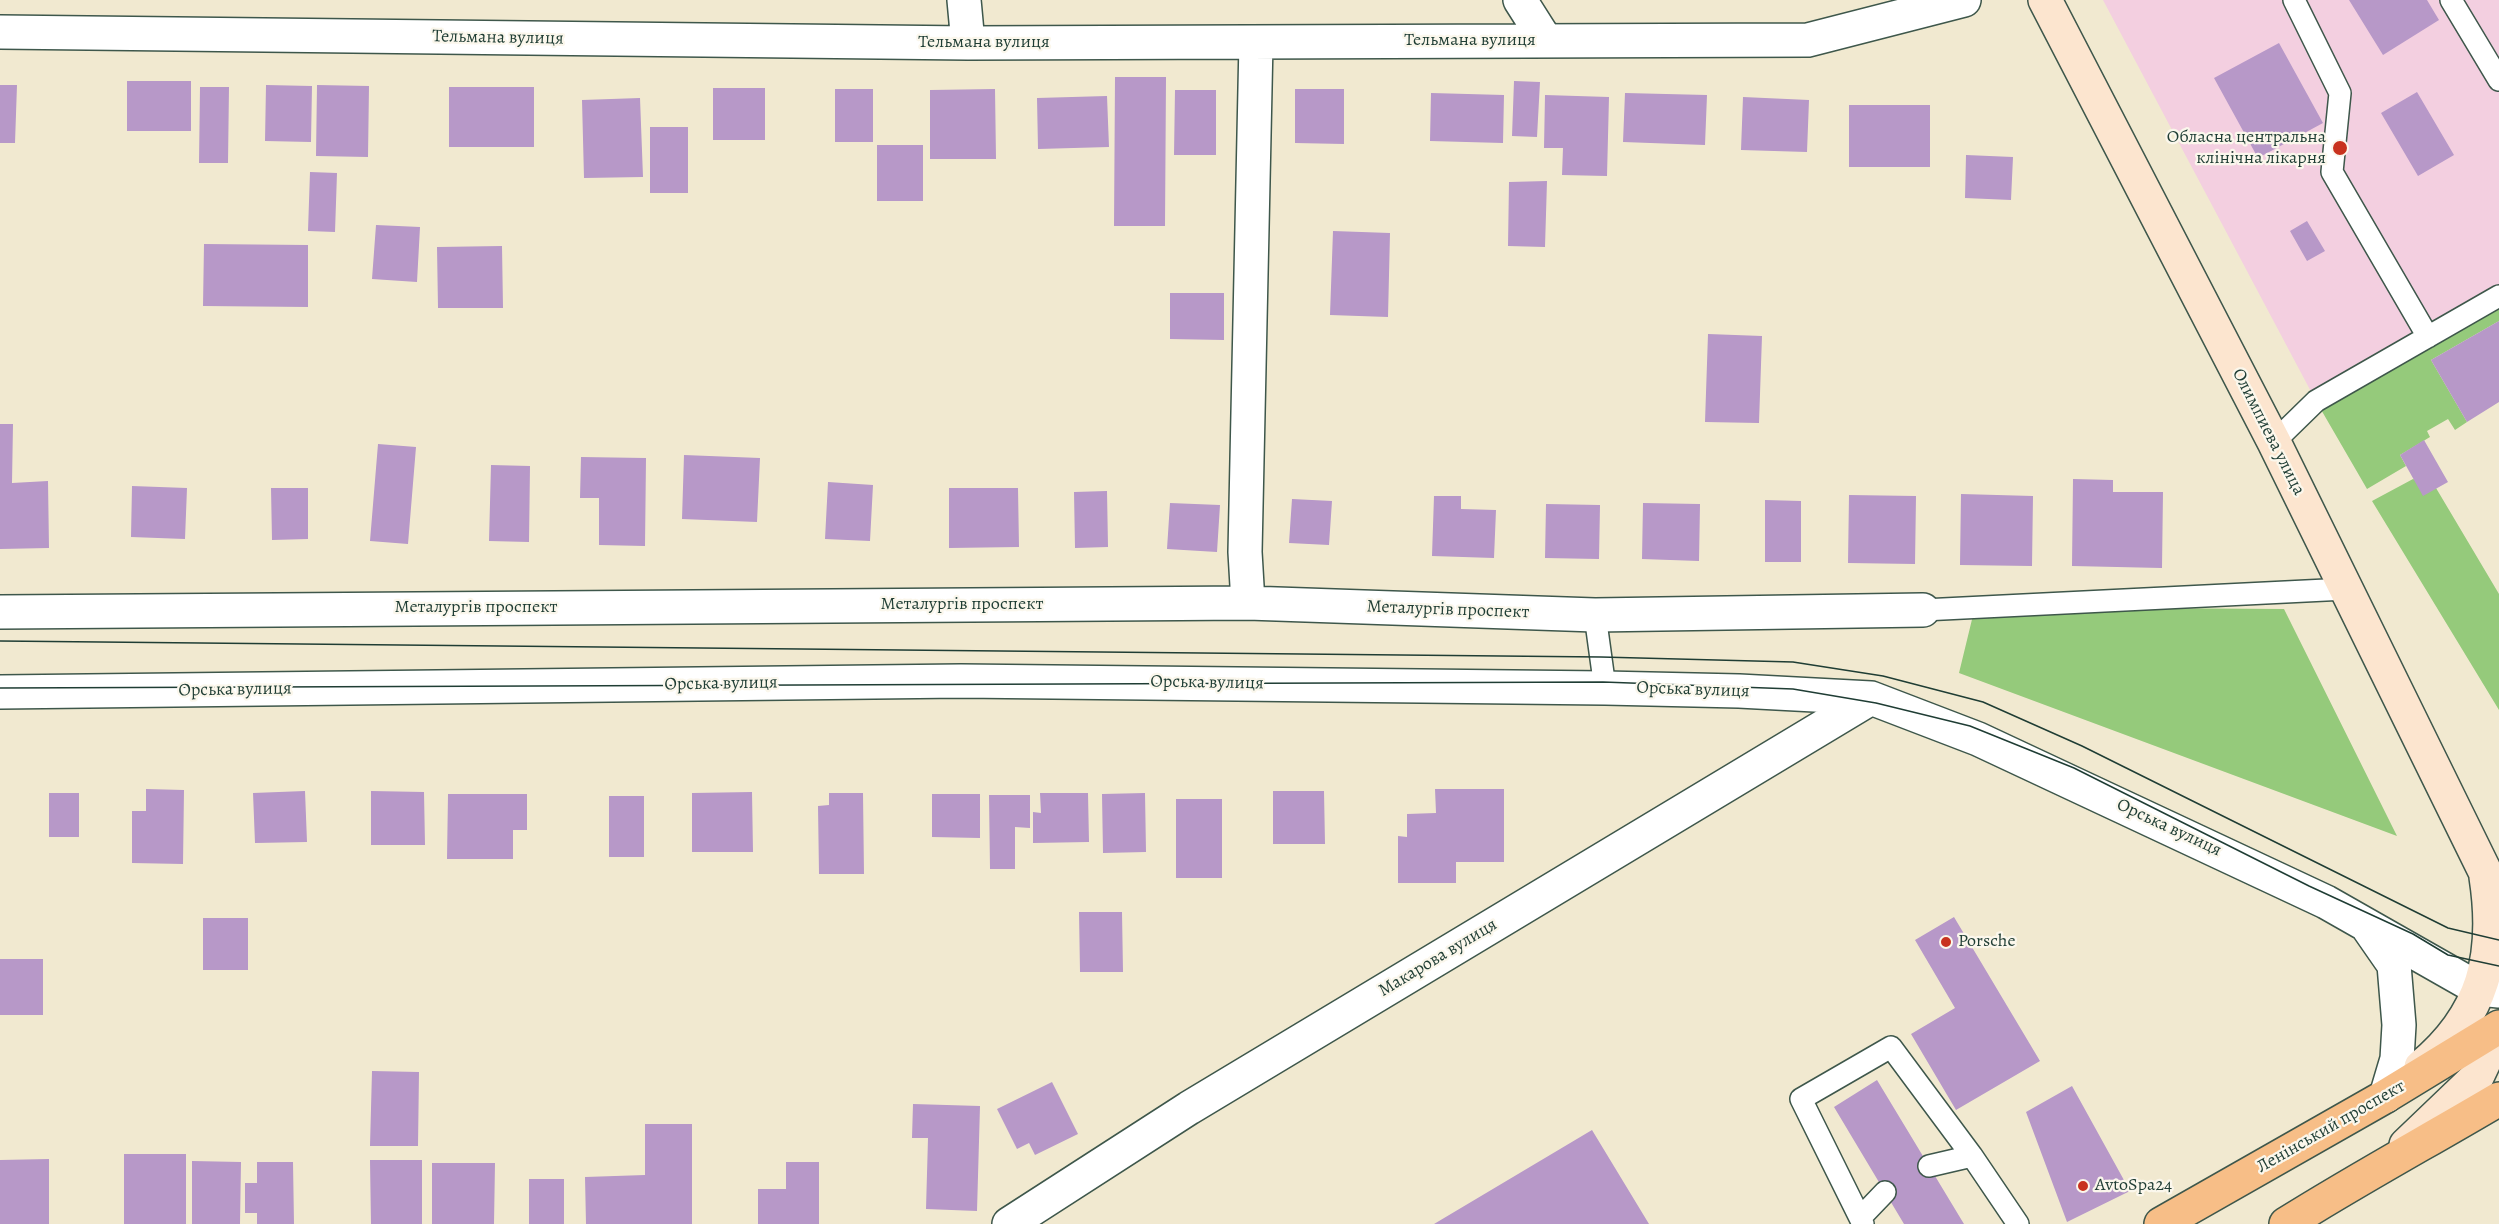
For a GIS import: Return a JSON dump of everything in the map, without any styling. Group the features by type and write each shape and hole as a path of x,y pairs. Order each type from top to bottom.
{"main road":[{"name":"Олимпиева улица","path":"2045,0 2274,442 2346,589 2492,873"},
{"path":"2492,873 2499,900"},
{"path":"2386,1096 2429,1061 2458,1031 2489,990 2492,873"},
{"path":"2286,1224 2384,1163 2411,1142 2478,1077 2499,1029"},
{"name":"Ленінський проспект","path":"2161,1224 2499,1029"},
{"path":"2384,1163 2415,1149 2499,1099"}],"street":[{"path":"964,0 968,44"},
{"path":"1520,0 1545,40"},
{"name":"Тельмана вулиця","path":"0,32 968,44 1808,40 1964,0"},
{"path":"1248,603 1245,540 1256,42"},
{"name":"Металургів проспект","path":"0,612 1248,603 1595,615 1923,610"},
{"name":"Орська вулиця","path":"0,692 961,681 1605,688 1739,691 1871,698 1978,739 2365,922 2489,990"},
{"name":"Макарова вулиця","path":"1009,1224 1189,1108 1871,698"},
{"path":"2365,922 2394,965 2399,1025 2397,1059 2386,1096"}],"lane":[{"path":"2294,0 2340,93 2332,172 2428,337"},
{"path":"2451,0 2499,80"},
{"path":"2274,442 2316,401 2499,296"},
{"path":"1923,610 2346,589"},
{"path":"1595,615 1605,688"},
{"path":"1885,1192 1862,1221 1801,1099 1891,1047 1972,1156 2018,1224"},
{"path":"1929,1166 1972,1156"}],"shaded area":[{"name":"Обласна центральна клінічна лікарня","path":"2103,0 2499,0 2499,296 2316,401"}],"green space":[{"path":"2499,296 2499,321 2431,360 2467,422 2455,430 2448,419 2427,431 2430,437 2400,455 2406,466 2367,489 2316,401"},
{"path":"2413,479 2436,488 2499,594 2499,710 2372,501"},
{"path":"1975,607 2284,609 2397,836 1959,673"}],"building":[{"path":"2349,0 2427,0 2439,20 2383,55"},
{"path":"2279,43 2323,123 2258,158 2214,78"},
{"path":"1115,77 1166,77 1165,226 1114,226"},
{"path":"127,81 191,81 191,131 127,131"},
{"path":"1514,81 1540,82 1537,137 1512,136"},
{"path":"0,85 17,85 15,143 0,143"},
{"path":"266,85 312,86 311,142 265,141"},
{"path":"317,85 369,86 368,157 316,156"},
{"path":"200,87 229,87 228,163 199,163"},
{"path":"449,87 534,87 534,147 449,147"},
{"path":"713,88 765,88 765,140 713,140"},
{"path":"835,89 873,89 873,142 835,142"},
{"path":"995,89 996,159 930,159 930,90"},
{"path":"1295,89 1344,89 1344,144 1295,143"},
{"path":"1175,90 1216,90 1216,155 1174,155"},
{"path":"2417,92 2454,155 2418,176 2381,113"},
{"path":"1431,93 1504,95 1503,143 1430,141"},
{"path":"1625,93 1707,95 1705,145 1623,142"},
{"path":"1545,95 1609,97 1607,176 1562,175 1563,148 1544,148"},
{"path":"1107,96 1109,147 1038,149 1037,98"},
{"path":"1743,97 1809,100 1807,152 1741,150"},
{"path":"640,98 643,177 584,178 582,100"},
{"path":"1849,105 1930,105 1930,167 1849,167"},
{"path":"650,127 688,127 688,193 650,193"},
{"path":"877,145 923,145 923,201 877,201"},
{"path":"1966,155 2013,157 2011,200 1965,198"},
{"path":"310,172 337,173 335,232 308,231"},
{"path":"1547,181 1545,247 1508,246 1509,182"},
{"path":"2307,221 2325,251 2307,261 2290,231"},
{"path":"376,225 420,227 417,282 372,279"},
{"path":"1333,231 1390,233 1388,317 1330,315"},
{"path":"204,244 308,245 308,307 203,306"},
{"path":"502,246 503,308 438,308 437,247"},
{"path":"1170,293 1224,293 1224,340 1170,339"},
{"path":"2499,321 2499,402 2467,422 2431,360"},
{"path":"1708,334 1762,336 1759,423 1705,422"},
{"path":"0,424 13,424 12,483 48,481 49,548 0,549"},
{"path":"2424,440 2448,482 2423,496 2400,455"},
{"path":"378,444 416,447 408,544 370,541"},
{"path":"684,455 760,458 757,522 682,519"},
{"path":"581,457 646,458 645,546 599,545 599,498 580,498"},
{"path":"491,465 530,466 529,542 489,541"},
{"path":"2073,479 2113,480 2113,492 2163,492 2162,568 2072,566"},
{"path":"828,482 873,485 870,541 825,539"},
{"path":"132,486 187,488 185,539 131,537"},
{"path":"271,488 308,488 308,539 272,540"},
{"path":"949,488 1018,488 1019,547 949,548"},
{"path":"1107,491 1108,547 1075,548 1074,492"},
{"path":"1961,494 2033,496 2032,566 1960,565"},
{"path":"1849,495 1916,496 1915,564 1848,563"},
{"path":"1434,496 1461,496 1461,509 1496,510 1494,558 1432,556"},
{"path":"1292,499 1332,501 1329,545 1289,543"},
{"path":"1765,500 1801,501 1801,562 1765,562"},
{"path":"1170,503 1220,505 1217,552 1167,549"},
{"path":"1643,503 1700,504 1699,561 1642,559"},
{"path":"1546,504 1600,505 1599,559 1545,558"},
{"path":"146,789 184,790 183,864 132,863 132,811 146,811"},
{"path":"1435,789 1504,789 1504,862 1456,862 1456,883 1398,883 1398,836 1407,837 1407,814 1436,813"},
{"path":"305,791 307,842 255,843 253,793"},
{"path":"371,791 424,792 425,845 371,845"},
{"path":"1273,791 1324,791 1325,844 1273,844"},
{"path":"752,792 753,852 692,852 692,793"},
{"path":"49,793 79,793 79,837 49,837"},
{"path":"829,793 863,793 864,874 819,874 818,806 829,805"},
{"path":"1040,793 1088,793 1089,842 1033,843 1033,812 1041,813"},
{"path":"1145,793 1146,852 1103,853 1102,794"},
{"path":"448,794 527,794 527,830 513,830 513,859 447,859"},
{"path":"932,794 980,794 980,838 932,837"},
{"path":"989,795 1030,795 1030,828 1015,827 1015,869 990,869"},
{"path":"609,796 644,796 644,857 609,857"},
{"path":"1176,799 1222,799 1222,878 1176,878"},
{"path":"1079,912 1122,912 1123,972 1080,972"},
{"path":"1954,917 2040,1061 1956,1110 1911,1034 1955,1008 1915,940"},
{"path":"203,918 248,918 248,970 203,970"},
{"path":"0,959 43,959 43,1015 0,1015"},
{"path":"372,1071 419,1072 418,1146 370,1146"},
{"path":"1877,1080 1964,1224 1904,1224 1834,1107"},
{"path":"1052,1082 1078,1134 1035,1155 1029,1143 1017,1149 997,1109"},
{"path":"2072,1086 2130,1191 2067,1222 2026,1112"},
{"path":"913,1104 980,1106 977,1211 926,1209 928,1138 912,1138"},
{"path":"645,1124 692,1124 692,1224 586,1224 585,1177 645,1175"},
{"path":"1592,1130 1649,1224 1434,1224"},
{"path":"124,1154 186,1154 186,1224 124,1224"},
{"path":"49,1159 49,1224 0,1224 0,1160"},
{"path":"370,1160 422,1160 422,1224 371,1224"},
{"path":"192,1161 241,1162 240,1224 192,1224"},
{"path":"257,1162 293,1162 294,1224 257,1224 257,1213 245,1213 245,1183 257,1183"},
{"path":"786,1162 819,1162 819,1224 758,1224 758,1189 786,1189"},
{"path":"432,1163 495,1163 494,1224 432,1224"},
{"path":"529,1179 564,1179 564,1224 529,1224"}],"tram line":[{"path":"0,641 1601,657 1793,662 1883,676 1983,702 2082,746 2448,928 2499,940"},
{"path":"0,688 1603,682 1793,689 1876,703 1970,726 2074,768 2309,886 2413,934 2448,955 2499,966"}],"place":[{"name":"Обласна центральна клінічна лікарня","path":"2340,148"},
{"name":"Porsche","path":"1946,942"},
{"name":"AvtoSpa24","path":"2083,1186"}]}
